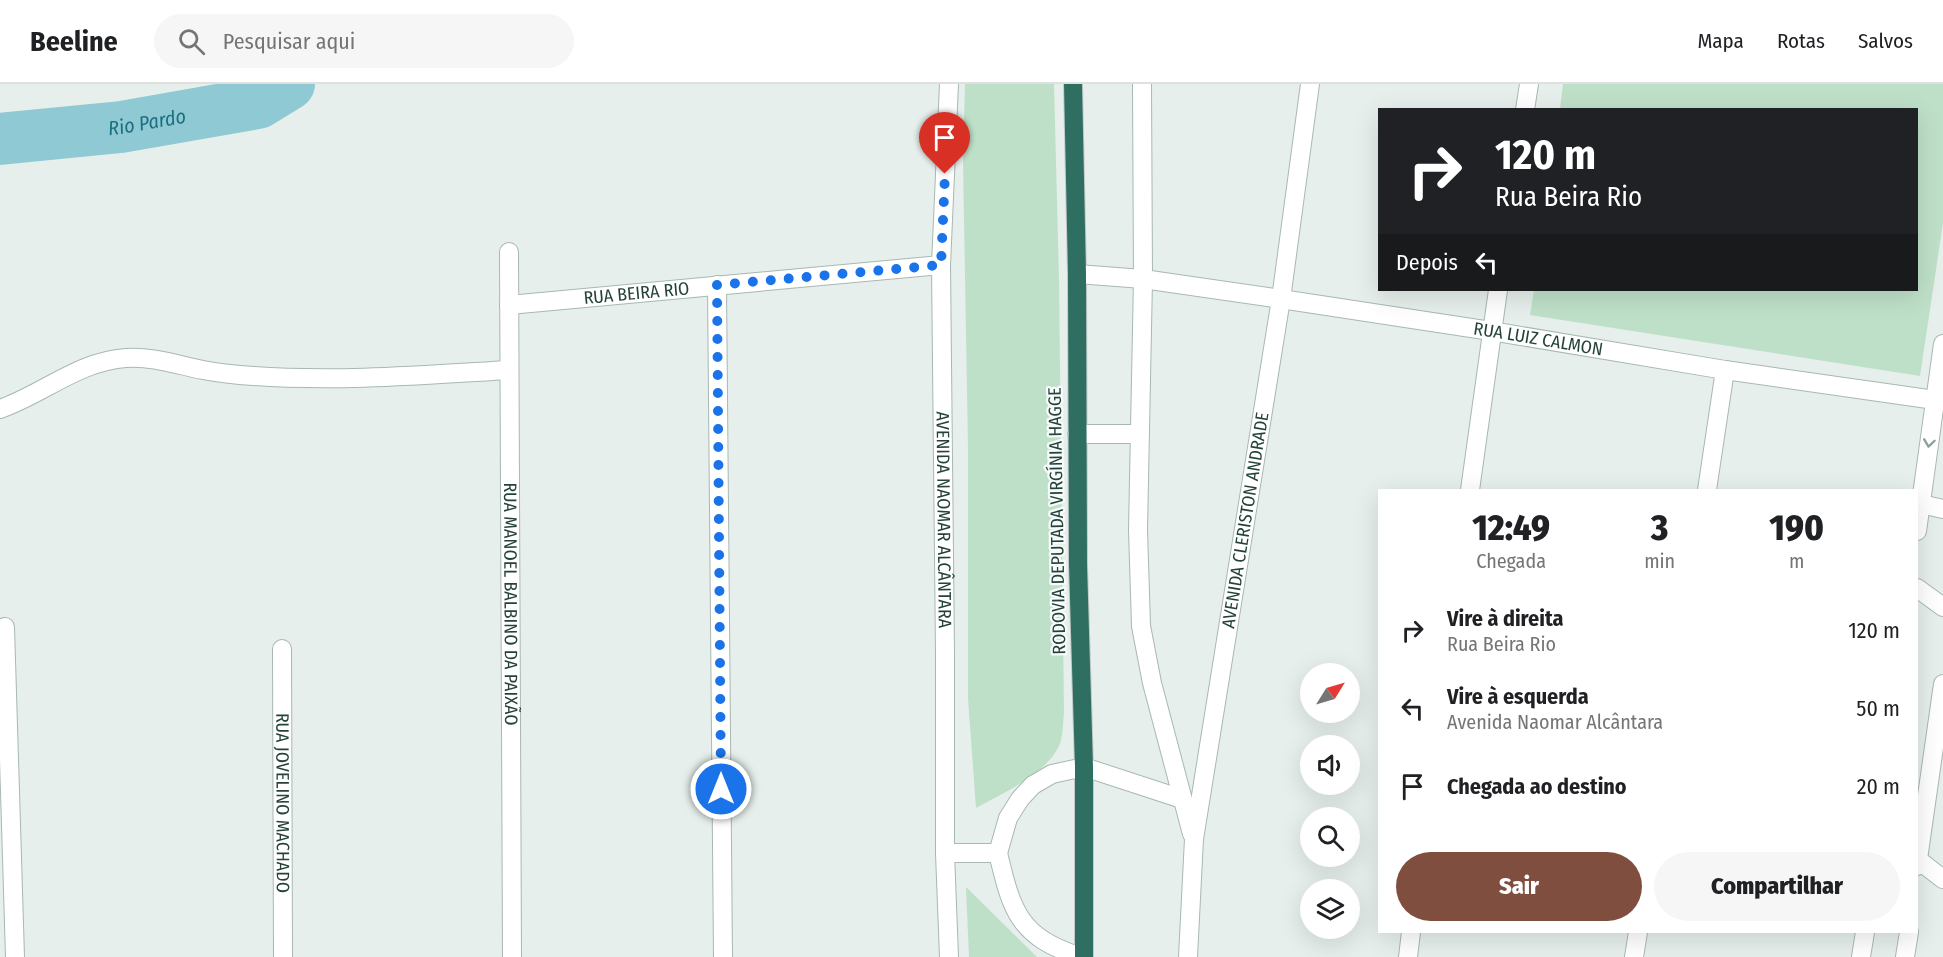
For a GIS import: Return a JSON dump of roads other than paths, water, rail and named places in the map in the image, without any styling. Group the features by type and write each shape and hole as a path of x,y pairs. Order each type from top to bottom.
{"highway":[{"name":"RODOVIA DEPUTADA VIRGÍNIA HAGGE","path":"1073,84 1077,274 1077,564 1084,767 1083,957"}],"street":[{"name":"AVENIDA NAOMAR ALCÂNTARA","path":"949,84 941,265 945,853 949,957"},
{"path":"1142,84 1143,279 1138,530 1141,626 1152,683 1194,839"},
{"name":"AVENIDA CLERISTON ANDRADE","path":"1188,957 1194,839 1281,298 1310,84"},
{"path":"1525,108 1529,84"},
{"name":"RUA MANOEL BALBINO DA PAIXÃO","path":"509,252 512,957"},
{"name":"RUA BEIRA RIO","path":"509,305 941,265"},
{"name":"RUA LUIZ CALMON","path":"1077,274 1143,279 1281,298 1725,370 1935,400"},
{"path":"717,285 723,957"},
{"path":"1470,489 1498,291"},
{"path":"1918,524 1943,344"},
{"path":"0,409 89,366 126,358 160,360 205,370 253,376 384,377 509,370"},
{"path":"1707,489 1725,370"},
{"path":"1077,434 1140,434"},
{"path":"1921,504 1943,509"},
{"path":"1918,589 1943,607"},
{"path":"5,627 15,957"},
{"name":"RUA JOVELINO MACHADO","path":"282,649 284,957"},
{"path":"1918,855 1943,684"},
{"path":"1083,957 1059,950 1043,940 1019,917 1009,896 998,853 1008,818 1020,799 1033,785 1052,774 1084,767 1182,799"},
{"path":"945,853 998,853"},
{"path":"1918,863 1943,879"},
{"path":"1408,957 1411,933"},
{"path":"1634,957 1638,933"},
{"path":"1861,957 1864,933"},
{"path":"1905,957 1909,933"}],"waterway":[{"name":"Rio Pardo","path":"0,139 121,127 258,103 289,84"}]}
